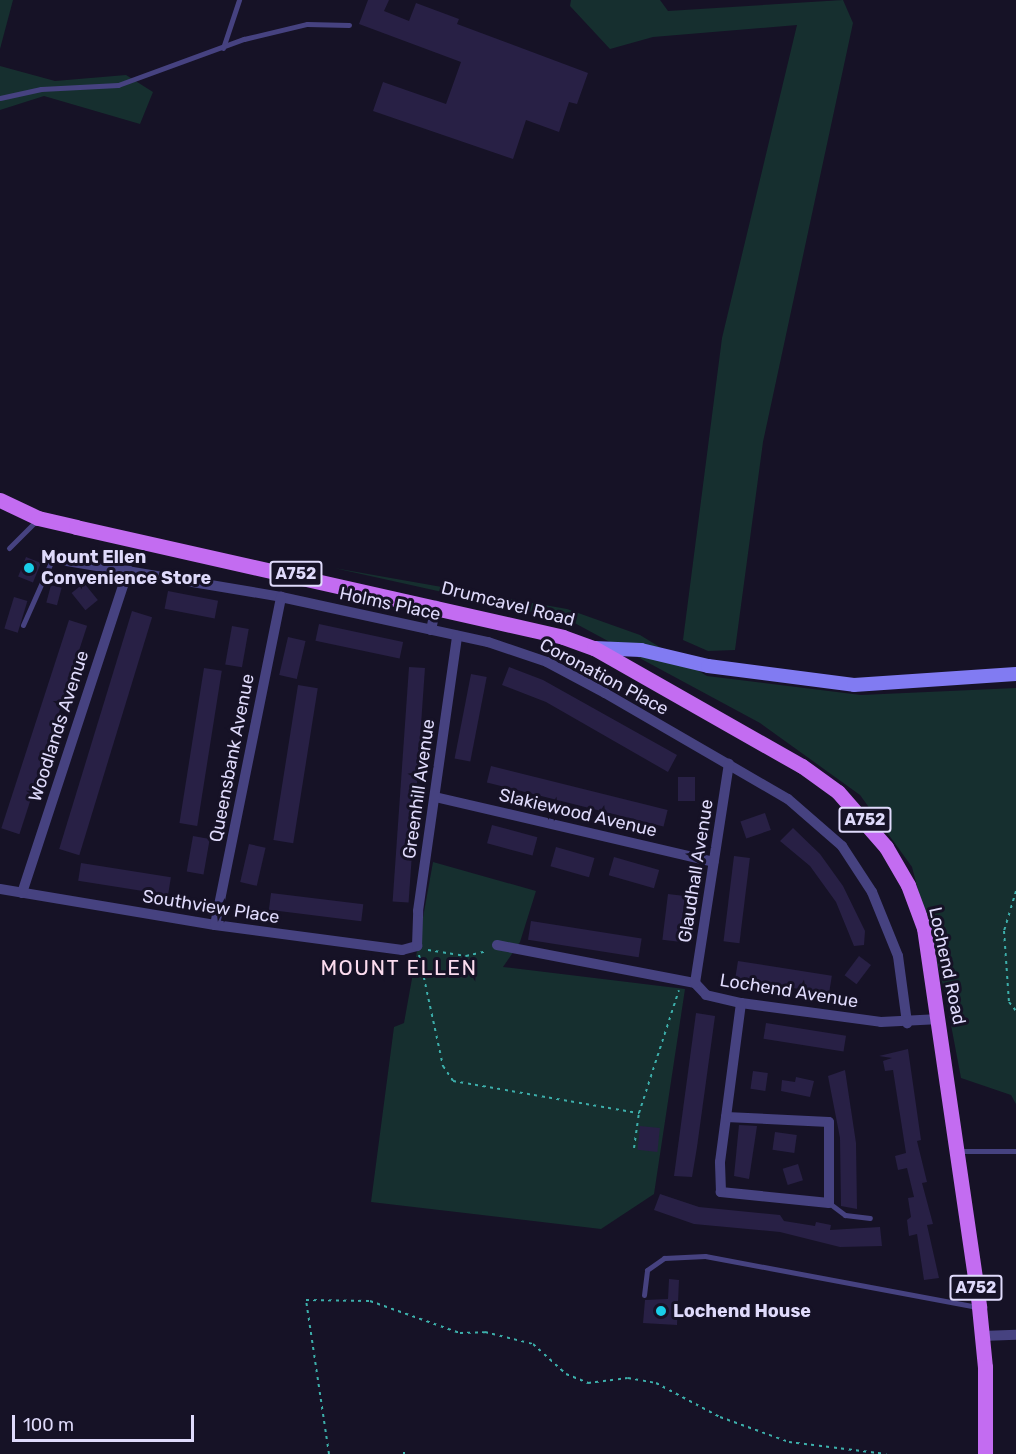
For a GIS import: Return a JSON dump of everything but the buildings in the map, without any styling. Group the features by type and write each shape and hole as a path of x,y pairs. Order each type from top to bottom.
{"main road":[{"name":"Drumcavel Road","path":"0,500 38,518 491,618 594,648"},
{"name":"Lochend Road","path":"594,648 802,766 862,816 908,885 924,928 940,1019 979,1307 982,1336 985,1454"}],"street":[{"name":"Holms Place","path":"67,561 281,597 458,636"},
{"name":"Woodlands Avenue","path":"22,892 128,570"},
{"name":"Queensbank Avenue","path":"215,926 281,597"},
{"path":"431,630 436,606"},
{"path":"488,642 491,618"},
{"name":"Coronation Place","path":"458,636 488,642 547,662 729,764 812,816 842,846 872,892 898,956 907,1023"},
{"name":"Greenhill Avenue","path":"417,946 458,636"},
{"name":"Drumcavel Road","path":"594,648 641,650 708,666 854,685 1016,674"},
{"name":"Glaudhall Avenue","path":"690,982 714,862 729,764"},
{"name":"Slakiewood Avenue","path":"435,797 714,862"},
{"name":"Southview Place","path":"0,889 215,926 402,950 417,946"},
{"name":"Lochend Avenue","path":"497,945 690,982 706,995 741,1003 907,1023 940,1019"},
{"path":"726,1117 829,1122 829,1203 721,1192 726,1117 741,1003"},
{"path":"982,1336 1016,1335"}],"lane":[{"path":"223,48 239,0"},
{"path":"0,98 41,89 118,85 223,48 307,24 349,25"},
{"path":"9,548 31,531 38,518"},
{"path":"23,625 52,560 67,561"},
{"path":"957,1151 1016,1151"},
{"path":"829,1203 845,1215 870,1218"},
{"path":"644,1295 647,1270 664,1258 705,1256 979,1307"}],"path":[{"path":"1016,891 1004,931 1009,1002 1016,1011"},
{"path":"497,945 466,956 417,946 443,1066 453,1081 639,1113"},
{"path":"634,1148 639,1113 690,982"},
{"path":"328,1454 306,1300 370,1301 460,1333 485,1332 533,1344 566,1374 588,1383 628,1378 657,1383 720,1417 789,1442 886,1454"}],"green space":[{"path":"0,0 13,0 0,49"},
{"path":"571,0 660,0 668,11 843,0 853,23 763,442 735,650 708,651 683,640 722,338 797,25 653,37 610,49 570,6"},
{"path":"0,66 55,81 126,75 153,92 140,124 44,96 0,110"},
{"path":"334,568 567,609 640,635 707,676 861,695 1016,688 1016,1104 1011,1095 961,1078 945,993 912,867 860,795 760,723 569,620"},
{"path":"433,862 536,891 520,942 503,967 685,989 654,1194 601,1229 371,1202 394,1027 404,1023"}],"place":[{"name":"Mount Ellen Convenience Store","path":"29,568"},
{"name":"Lochend House","path":"661,1311"}],"district":[{"name":"MOUNT ELLEN","path":"399,968"}]}
